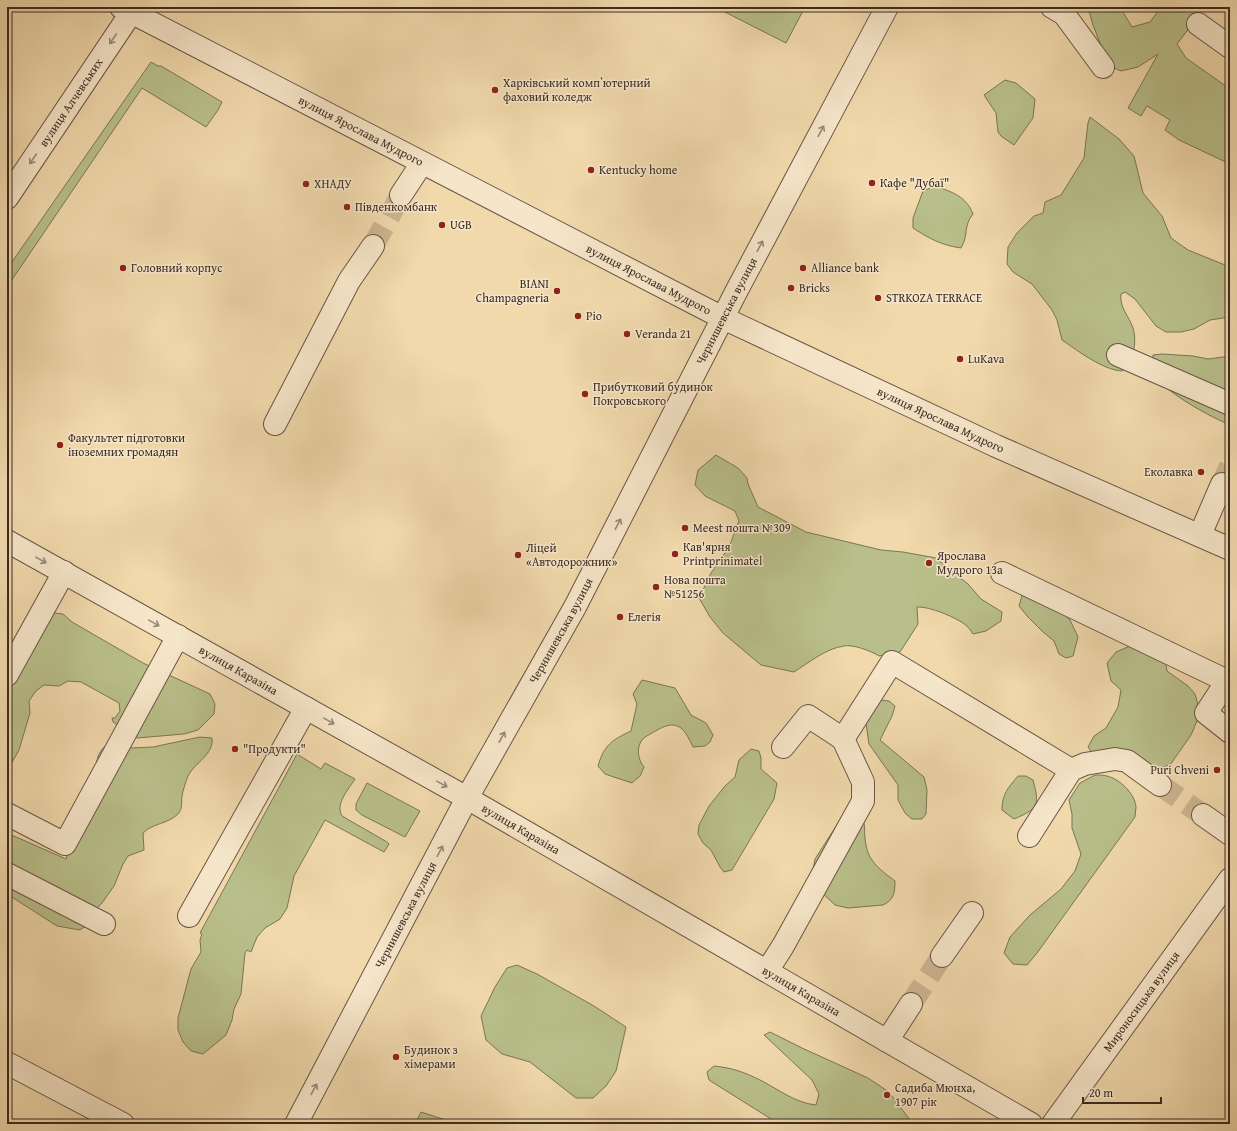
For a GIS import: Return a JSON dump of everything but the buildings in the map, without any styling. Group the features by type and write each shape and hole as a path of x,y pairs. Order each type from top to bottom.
{"street":[{"path":"1052,7 1064,14 1103,67"},
{"name":"вулиця Ярослава Мудрого","path":"129,9 422,163 723,318 996,446 1230,549"},
{"name":"вулиця Алчевських","path":"7,198 129,9"},
{"name":"Чернишевська вулиця","path":"296,1124 467,798 575,607 878,11"},
{"path":"1198,24 1230,47"},
{"path":"401,196 422,163"},
{"path":"275,424 349,281 373,246"},
{"path":"1118,355 1230,404"},
{"path":"1200,535 1222,484"},
{"name":"вулиця Каразіна","path":"7,541 467,798 1031,1124"},
{"path":"7,675 64,572"},
{"path":"1002,573 1227,681 1206,713 1230,732"},
{"path":"7,814 65,844 178,636"},
{"path":"843,739 892,662 1071,770"},
{"path":"189,916 306,708"},
{"path":"767,971 783,946 863,801 863,782 843,739 808,716 783,747"},
{"path":"1029,836 1071,770 1085,764 1115,759 1127,761 1160,785"},
{"path":"1203,814 1230,834"},
{"path":"7,874 104,924"},
{"name":"Мироносицька вулиця","path":"1053,1124 1230,879"},
{"path":"942,956 972,914"},
{"path":"887,1041 911,1004"},
{"path":"7,1063 123,1124"}],"green space":[{"path":"715,7 805,7 786,43"},
{"path":"1088,7 1120,7 1132,27 1150,22 1161,7 1200,7 1196,19 1177,44 1186,58 1230,89 1230,164 1179,140 1165,130 1170,120 1147,106 1141,116 1128,108 1158,54 1138,67 1121,71 1112,67 1103,51"},
{"path":"151,62 161,66 222,102 218,110 206,127 142,88 7,287 7,269"},
{"path":"1005,80 1016,83 1035,99 1033,118 1014,145 1001,136 998,132 996,113 984,95"},
{"path":"1090,117 1119,139 1134,156 1143,193 1162,216 1171,238 1188,250 1230,267 1230,317 1210,320 1194,329 1181,332 1166,332 1156,326 1135,299 1125,292 1121,294 1121,303 1133,328 1135,339 1132,357 1122,371 1099,364 1062,340 1057,320 1052,310 1032,284 1013,272 1007,264 1008,247 1017,233 1034,216 1043,213 1045,202 1061,195 1084,158"},
{"path":"935,186 958,196 966,203 973,214 968,223 965,239 961,248 936,241 913,228 913,218 923,191"},
{"path":"1162,354 1193,356 1208,359 1230,356 1230,425 1194,407 1159,381 1156,374 1153,355"},
{"path":"716,455 738,468 747,478 758,507 806,532 881,550 936,558 968,584 981,599 1002,612 1001,621 986,631 973,634 967,626 950,616 929,608 917,607 918,624 900,652 879,656 862,648 844,646 824,653 794,672 761,665 723,633 710,617 699,598 711,573 729,547 739,521 735,511 705,496 695,485 698,470"},
{"path":"1023,592 1052,603 1070,620 1078,637 1073,656 1066,658 1059,654 1054,641 1028,617 1019,606"},
{"path":"54,613 63,614 72,622 143,663 210,694 215,704 214,714 198,730 184,734 137,738 113,722 112,718 115,718 120,711 119,703 81,682 68,681 59,686 44,685 36,691 29,701 30,713 19,750 7,771 7,685 43,624"},
{"path":"1142,641 1165,659 1167,671 1188,686 1195,694 1199,708 1197,721 1191,735 1170,765 1156,769 1095,757 1088,747 1094,736 1106,728 1118,707 1121,690 1111,681 1107,663 1116,652"},
{"path":"642,680 675,688 691,715 706,723 713,735 710,742 705,746 693,747 685,732 681,728 674,725 666,726 647,736 640,743 638,750 639,757 644,767 640,776 632,783 605,774 598,766 606,748 614,740 631,731 637,704 633,694"},
{"path":"881,700 889,701 895,706 892,716 880,740 924,777 927,790 926,814 922,819 912,819 905,813 898,800 898,785 869,744 866,723"},
{"path":"200,737 212,738 212,744 207,754 188,776 182,794 180,812 170,820 151,827 143,833 144,850 128,856 114,886 97,908 90,923 80,930 57,926 7,894 7,833 66,859 96,769 100,751 110,742 114,739 130,748 153,747"},
{"path":"751,749 759,751 761,758 761,769 777,783 774,799 732,870 724,872 711,850 703,843 698,834 699,825 709,806 725,786 735,777 739,760"},
{"path":"297,754 321,769 325,763 355,779 341,802 340,811 342,816 389,844 384,852 325,820 294,876 287,908 280,919 265,928 257,937 251,952 247,950 245,953 241,994 234,1009 232,1020 226,1035 203,1054 191,1051 183,1042 178,1030 178,1018 191,969 201,952 200,940 202,934 200,933"},
{"path":"1095,775 1104,775 1117,780 1130,792 1136,807 1135,817 1037,953 1027,965 1013,964 1004,953 1010,937 1030,915 1061,889 1075,871 1081,854 1072,828 1072,814 1069,800 1080,783"},
{"path":"1018,776 1026,776 1033,780 1036,801 1032,809 1014,819 1002,810 1002,804 1006,792"},
{"path":"367,783 420,811 405,837 362,815 356,810 356,804"},
{"path":"843,817 862,819 868,853 874,863 895,881 895,889 892,898 883,905 848,908 835,905 818,889 813,870 815,859"},
{"path":"517,965 537,974 594,1006 626,1027 616,1071 606,1086 593,1098 576,1098 530,1062 502,1054 486,1040 481,1016 495,987 507,968"},
{"path":"770,1032 868,1078 889,1092 910,1120 910,1124 779,1124 709,1080 707,1072 714,1066 733,1069 756,1078 788,1096 802,1102 816,1105 819,1094 812,1080 764,1035"},
{"path":"421,1112 455,1123 457,1124 415,1124"}],"tunnel":[{"path":"373,246 401,195"},
{"path":"1222,484 1230,466"},
{"path":"1160,785 1203,815"},
{"path":"911,1004 942,956"}],"place":[{"name":"Харківський компʼютерний фаховий коледж","path":"495,90"},
{"name":"Kentucky home","path":"591,170"},
{"name":"Кафе \"Дубаї\"","path":"872,183"},
{"name":"ХНАДУ","path":"306,184"},
{"name":"Південкомбанк","path":"347,207"},
{"name":"UGB","path":"442,225"},
{"name":"Головний корпус","path":"123,268"},
{"name":"Alliance bank","path":"803,268"},
{"name":"Bricks","path":"791,288"},
{"name":"BIANI Champagneria","path":"557,291"},
{"name":"STRKOZA TERRACE","path":"878,298"},
{"name":"Ріо","path":"578,316"},
{"name":"Veranda 21","path":"627,334"},
{"name":"LuKava","path":"960,359"},
{"name":"Прибутковий будинок Покровського","path":"585,394"},
{"name":"Факультет підготовки іноземних громадян","path":"60,445"},
{"name":"Еколавка","path":"1201,472"},
{"name":"Meest пошта №309","path":"685,528"},
{"name":"Кав'ярня Printprinimatel","path":"675,554"},
{"name":"Ліцей «Автодорожник»","path":"518,555"},
{"name":"Ярослава Мудрого 13а","path":"929,563"},
{"name":"Нова пошта №51256","path":"656,587"},
{"name":"Елегія","path":"620,617"},
{"name":"\"Продукти\"","path":"235,749"},
{"name":"Puri Chveni","path":"1217,770"},
{"name":"Будинок з хімерами","path":"396,1057"},
{"name":"Садиба Мюнха, 1907 рік","path":"887,1095"}]}
